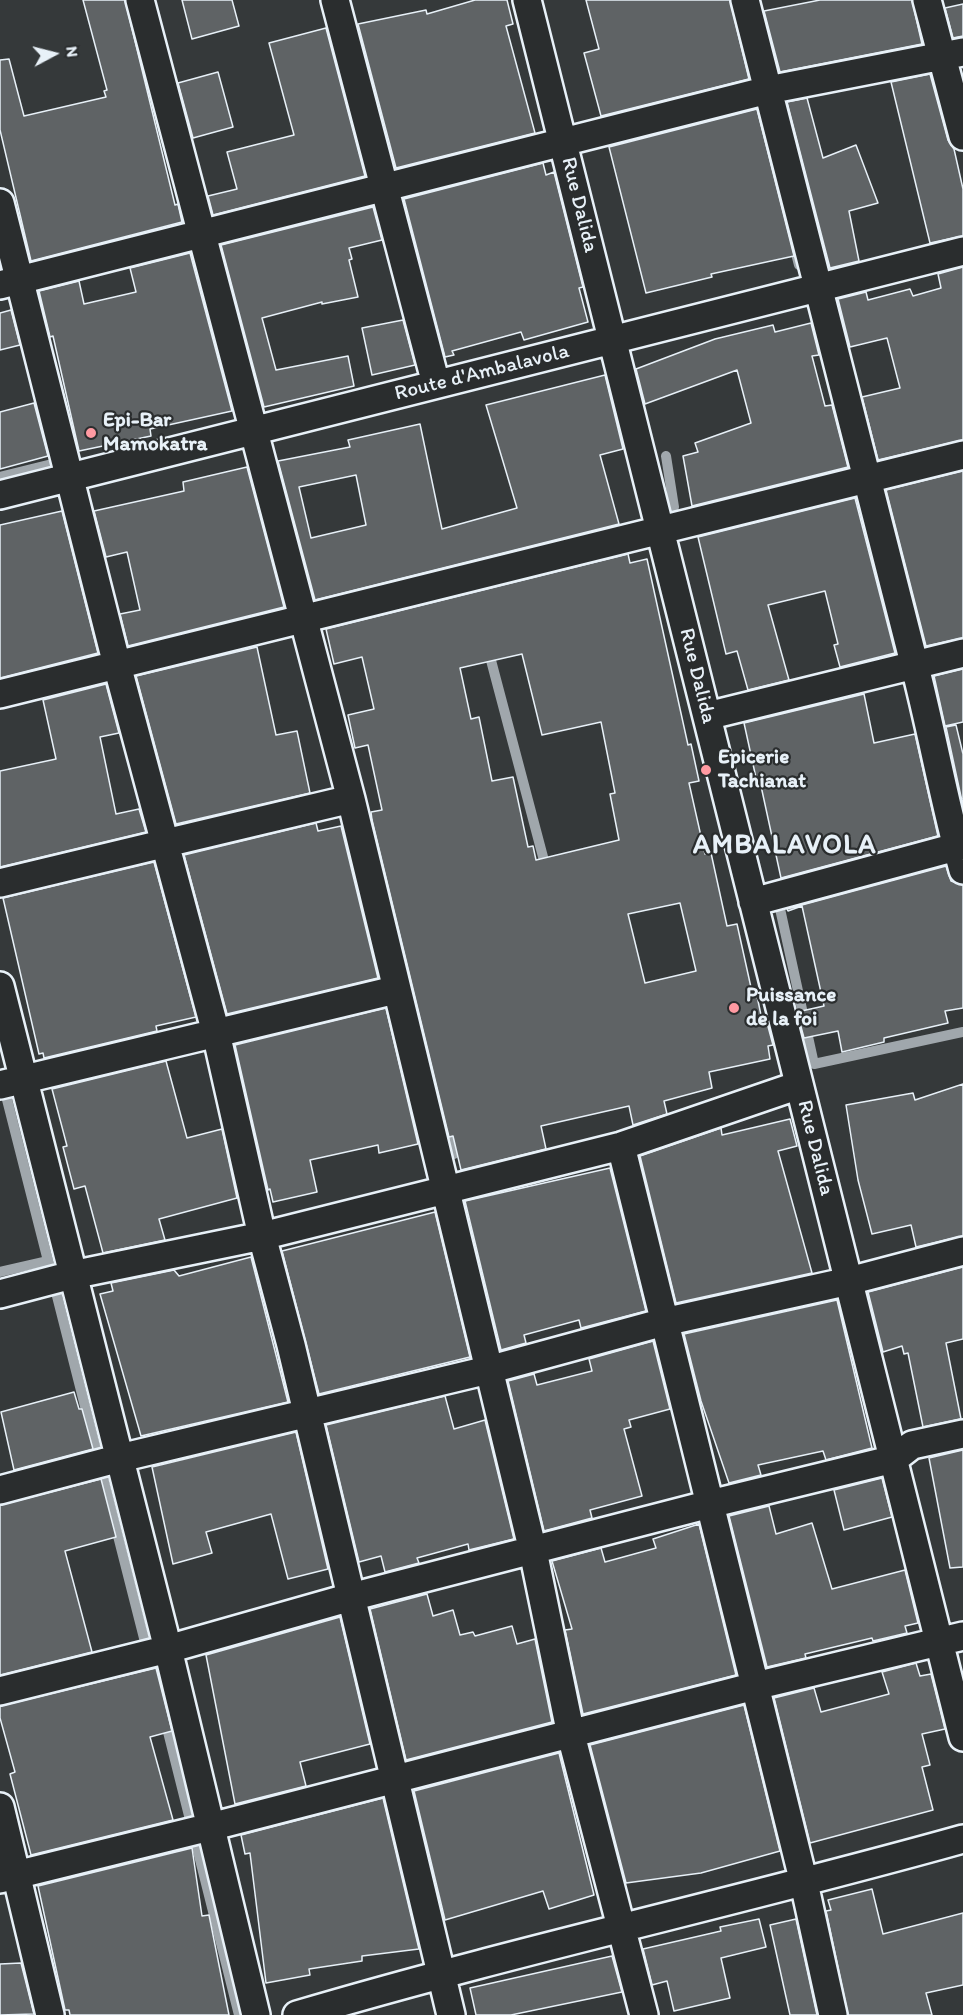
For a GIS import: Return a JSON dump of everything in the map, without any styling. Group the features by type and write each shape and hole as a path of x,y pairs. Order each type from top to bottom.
{"street":[{"path":"140,0 351,799 395,990 446,1189 533,1551 571,1735 644,2015"},
{"path":"335,0 436,384"},
{"name":"Rue Dalida","path":"527,0 894,1459 951,1639 963,1737"},
{"path":"745,0 961,854 753,902"},
{"path":"927,0 952,54 963,136"},
{"path":"10,282 768,90 952,54"},
{"path":"0,202 10,282 70,477 160,844 216,1033 262,1236 291,1345 451,2015"},
{"name":"Route d'Ambalavola","path":"0,495 963,251"},
{"path":"0,694 963,455"},
{"path":"707,716 963,653"},
{"path":"0,883 351,799"},
{"path":"0,986 12,1082 72,1275 120,1458 256,2015"},
{"path":"12,1082 395,990"},
{"path":"0,1294 72,1275 262,1236 621,1146 800,1085"},
{"path":"621,1146 804,1883 833,2015"},
{"path":"0,1490 120,1458 488,1370 664,1322 849,1281 963,1251"},
{"path":"0,1691 168,1649 351,1597 894,1459 912,1445 963,1434"},
{"path":"8,1876 210,1827 755,1686 951,1639"},
{"path":"0,1807 8,1876 50,2015"},
{"path":"297,2015 440,1973 804,1883 963,1839"}],"building":[{"path":"83,0 125,0 175,205 178,204 182,222 31,261 0,130 0,60 9,59 24,116 106,97 104,91 107,90"},
{"path":"182,0 232,0 239,26 192,39"},
{"path":"475,0 507,0 513,24 506,26 535,133 396,168 358,24 426,10 427,14"},
{"path":"586,0 730,0 749,79 601,116 584,53 599,49"},
{"path":"820,0 912,0 922,44 780,72 764,11"},
{"path":"963,4 963,36 953,38 945,8"},
{"path":"326,28 365,176 213,215 208,196 237,189 227,152 294,135 269,43"},
{"path":"218,72 233,127 193,138 178,83"},
{"path":"930,74 948,140 954,149 963,189 963,236 930,243 891,82"},
{"path":"807,98 823,158 856,145 878,203 849,211 859,261 830,268 787,102"},
{"path":"757,109 794,256 711,274 712,277 646,293 609,147"},
{"path":"543,163 546,175 554,172 583,287 579,288 588,322 524,340 521,332 452,351 454,355 445,357 404,199"},
{"path":"373,207 382,240 349,248 352,259 349,260 358,297 322,304 322,302 262,318 276,370 348,356 354,386 264,407 221,245"},
{"path":"190,253 232,411 150,429 151,436 79,451 53,336 50,337 39,291 79,281 84,304 136,292 130,268"},
{"path":"963,267 963,440 878,460 862,397 900,388 887,338 850,347 838,299 866,292 868,300 910,289 913,296 941,288 938,274"},
{"path":"11,310 20,345 0,350 0,313"},
{"path":"403,320 415,365 372,375 362,328"},
{"path":"811,323 819,355 812,356 825,406 832,405 848,467 692,506 683,456 698,452 695,443 751,423 737,370 645,404 636,369 715,339 773,325 775,332"},
{"path":"605,375 623,449 600,455 619,524 315,600 278,461 350,447 348,440 420,424 442,529 517,508 486,405","holes":["356,475 366,525 311,538 299,487"]},
{"path":"34,403 48,456 0,469 0,412"},
{"path":"247,467 284,607 128,646 120,614 140,610 127,552 106,557 94,511 184,491 183,482"},
{"path":"963,471 963,638 926,646 886,490"},
{"path":"855,498 895,653 840,667 834,645 838,644 825,591 768,605 789,680 748,690 737,651 726,654 698,537"},
{"path":"62,511 98,653 0,678 0,525"},
{"path":"628,554 630,563 647,559 688,745 691,744 699,781 689,783 705,854 711,853 727,926 737,924 752,992 756,991 762,1020 766,1019 773,1045 768,1046 770,1059 709,1072 712,1088 664,1101 667,1114 633,1125 629,1106 541,1126 546,1149 461,1170 453,1136 449,1137 372,820 371,812 382,810 368,745 355,748 348,715 374,709 362,657 334,664 326,629","holes":["522,654 542,735 601,722 615,793 610,794 619,840 536,860 533,846 528,847 513,777 492,781 479,717 471,719 460,668","680,903 696,971 645,983 628,914"]},
{"path":"257,647 276,735 297,731 310,793 176,824 136,676"},
{"path":"963,669 963,722 945,726 934,676"},
{"path":"106,684 119,733 100,737 116,814 139,809 146,832 0,867 0,771 56,759 43,700"},
{"path":"864,694 874,743 915,734 938,836 781,878 761,786 758,787 744,723"},
{"path":"956,725 963,754 963,806 946,727"},
{"path":"316,823 318,831 341,826 378,978 227,1014 184,855"},
{"path":"154,862 196,1017 156,1026 157,1031 44,1058 43,1053 39,1054 3,898"},
{"path":"946,866 951,881 963,885 963,1008 945,1011 948,1023 884,1038 884,1042 842,1052 838,1031 804,1038 797,1012 824,1006 802,906 788,911 787,909"},
{"path":"386,1008 418,1144 379,1153 378,1145 310,1160 317,1192 273,1202 270,1189 268,1190 235,1045"},
{"path":"166,1061 187,1138 222,1129 237,1198 159,1219 165,1240 103,1253 85,1186 74,1189 63,1147 67,1146 52,1089"},
{"path":"963,1084 963,1236 916,1247 911,1225 872,1234 858,1180 846,1105 913,1093 915,1100"},
{"path":"790,1119 797,1146 778,1151 812,1273 676,1303 640,1156 721,1128 722,1135"},
{"path":"610,1168 646,1311 581,1328 579,1320 524,1335 526,1343 501,1350 465,1201"},
{"path":"435,1212 470,1357 319,1394 282,1251"},
{"path":"251,1257 288,1402 141,1436 100,1294 113,1291 111,1283 174,1270 179,1276"},
{"path":"963,1267 963,1339 946,1343 961,1419 923,1427 908,1353 904,1354 902,1346 883,1352 868,1292"},
{"path":"837,1300 872,1448 826,1460 823,1451 758,1465 761,1475 729,1483 701,1401 684,1334"},
{"path":"653,1341 670,1409 629,1420 631,1427 624,1429 642,1496 590,1510 592,1518 544,1531 508,1381 534,1374 537,1385 592,1371 589,1359"},
{"path":"74,1392 79,1409 82,1409 93,1449 14,1470 1,1412"},
{"path":"445,1396 454,1429 485,1420 514,1539 469,1550 468,1544 417,1558 419,1563 385,1572 381,1556 359,1562 326,1425"},
{"path":"296,1432 328,1569 288,1579 271,1514 206,1532 212,1553 173,1564 152,1467"},
{"path":"963,1450 963,1567 950,1568 929,1458"},
{"path":"882,1478 892,1517 844,1530 834,1490"},
{"path":"101,1479 116,1537 65,1551 92,1652 0,1675 0,1505"},
{"path":"769,1506 776,1534 812,1523 832,1589 905,1570 918,1623 905,1626 907,1633 873,1641 872,1638 805,1654 806,1658 767,1667 729,1516"},
{"path":"699,1524 736,1675 583,1714 565,1630 572,1629 552,1561 601,1548 605,1562 656,1548 653,1539"},
{"path":"427,1594 433,1616 453,1610 460,1635 473,1632 475,1636 512,1626 517,1644 535,1639 552,1722 406,1760 370,1609"},
{"path":"340,1617 370,1744 300,1762 306,1786 235,1804 206,1655"},
{"path":"916,1663 920,1676 931,1674 945,1729 922,1734 930,1765 922,1767 933,1810 810,1843 774,1698 814,1688 821,1712 889,1694 882,1672"},
{"path":"156,1668 172,1731 150,1737 173,1820 31,1855 10,1774 15,1772 0,1718 0,1706"},
{"path":"744,1705 780,1851 701,1873 626,1883 590,1745"},
{"path":"559,1753 594,1895 549,1909 543,1891 445,1920 414,1791"},
{"path":"383,1798 419,1949 362,1956 362,1961 309,1969 310,1975 266,1983 250,1853 245,1854 241,1835"},
{"path":"192,1848 202,1916 209,1915 229,2015 70,2015 69,2010 65,2010 38,1886"},
{"path":"872,1889 883,1934 963,1913 963,1985 926,1993 932,2015 848,2015 826,1911 831,1910 828,1900"},
{"path":"759,1919 766,1947 721,1958 730,1998 674,2011 667,1981 652,1985 643,1949 721,1931 720,1927"},
{"path":"796,1919 817,2015 790,2015 770,1925"},
{"path":"612,1956 622,1992 511,2015 476,2015 470,1988"},
{"path":"21,1963 34,2014 0,2015 0,1964"}],"waterway":[{"path":"758,108 799,265"},
{"path":"666,456 674,507"},
{"path":"0,477 60,462"},
{"path":"488,649 547,872"},
{"path":"777,895 814,1064"},
{"path":"415,1007 454,1154"},
{"path":"811,1061 814,1064 963,1032"},
{"path":"3,1084 145,1642"},
{"path":"0,1272 47,1261"},
{"path":"165,1720 239,2015"}],"place":[{"name":"Epi-Bar Mamokatra","path":"91,433"},
{"name":"Epicerie Tachianat","path":"706,770"},
{"name":"Puissance de la foi","path":"734,1008"}],"district":[{"name":"AMBALAVOLA","path":"785,846"}]}
